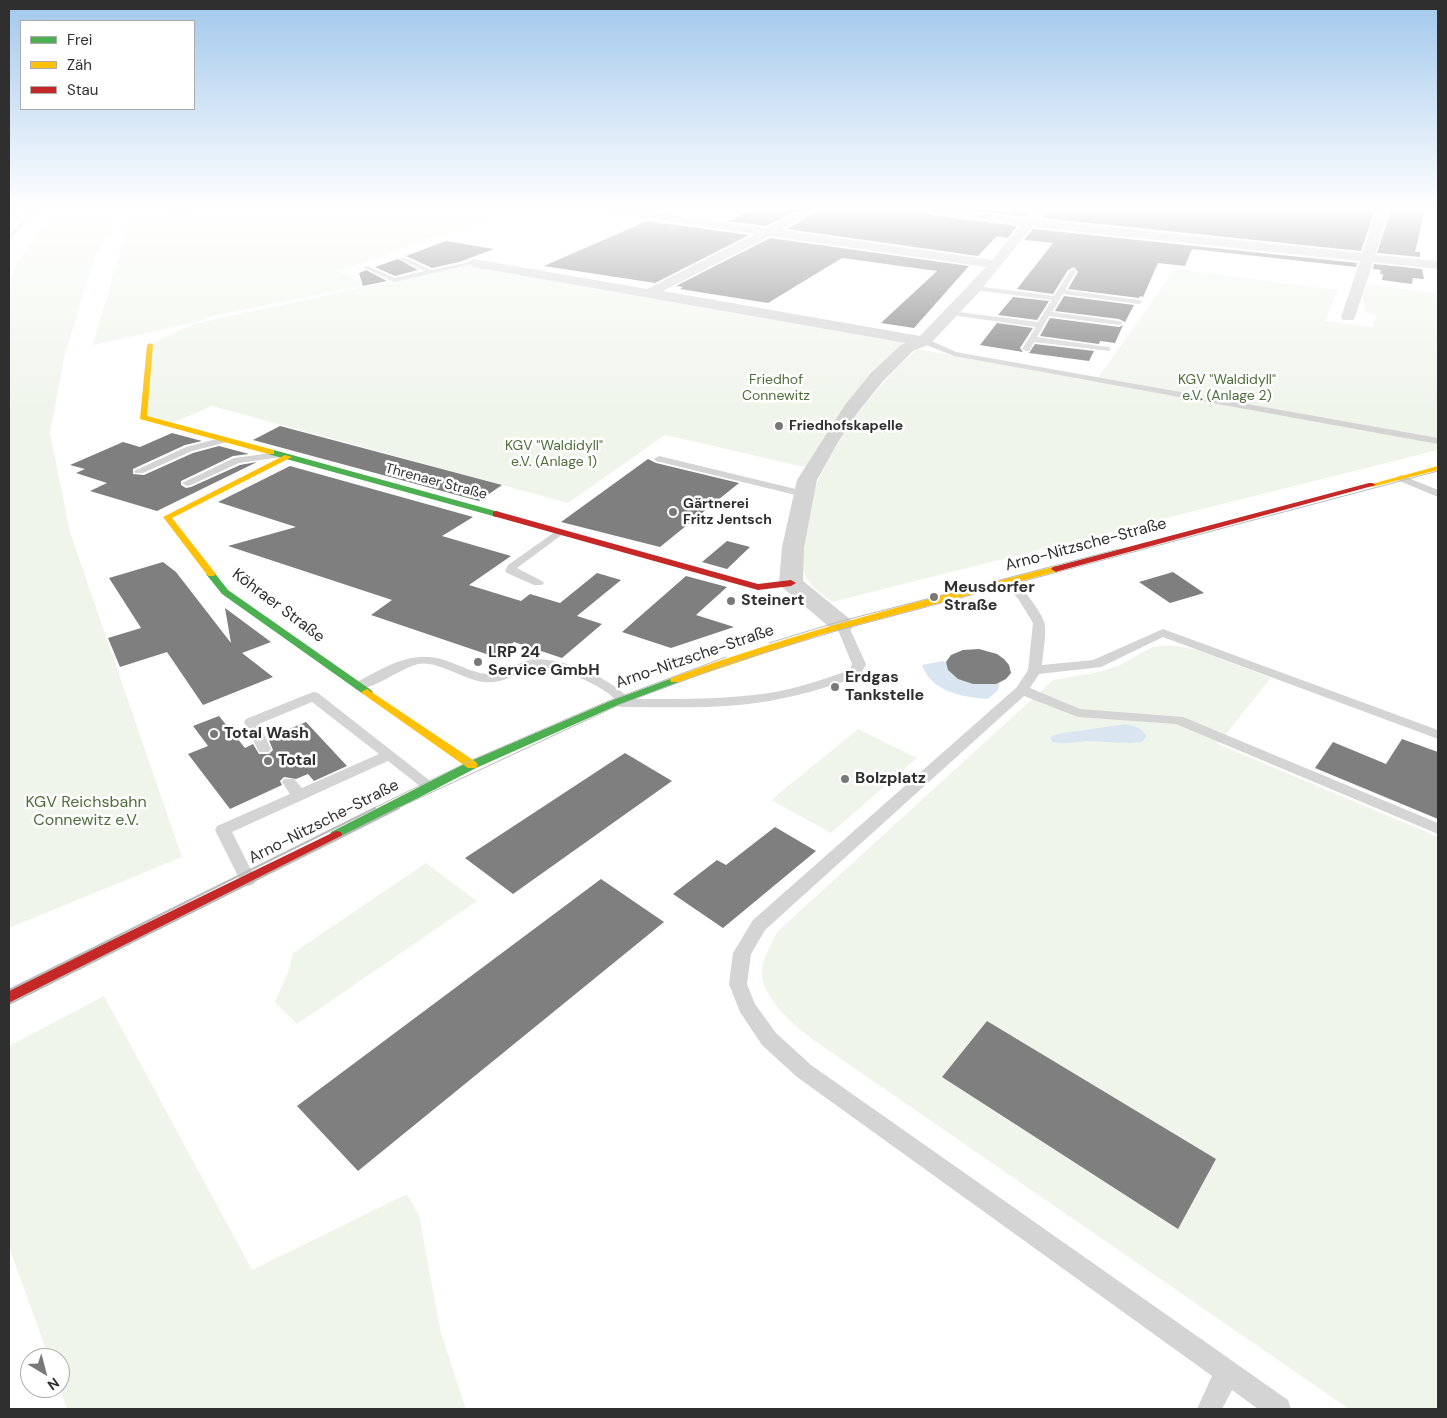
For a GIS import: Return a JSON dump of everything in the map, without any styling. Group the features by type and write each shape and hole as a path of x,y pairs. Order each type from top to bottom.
{"street":[{"path":"551,276 924,341"},
{"path":"649,293 681,276"},
{"path":"842,625 791,583 792,547 806,480 860,397 877,377 907,348 924,341 984,276"},
{"path":"1348,318 1361,276"},
{"name":"Threnaer Straße","path":"150,345 143,416 758,587 791,583"},
{"name":"Köhraer Straße","path":"284,456 167,517 225,592 472,765"},
{"name":"Arno-Nitzsche-Straße","path":"9,997 248,880 472,765 618,701 725,661 842,625 1438,468"}],"lane":[{"path":"386,276 394,280 412,276"},
{"path":"1026,349 1070,276"},
{"path":"974,288 1057,299"},
{"path":"1062,292 1139,302"},
{"path":"951,313 1040,325"},
{"path":"1048,314 1118,323"},
{"path":"1033,339 1107,349"},
{"path":"924,341 954,354 1438,441"},
{"path":"139,471 189,449 224,440"},
{"path":"187,483 237,460 284,456"},
{"path":"659,459 804,494"},
{"path":"1401,478 1438,494"},
{"path":"538,583 511,571 512,567 559,532"},
{"path":"1009,582 1024,598 1040,623 1035,670 1022,690 759,925 742,953 738,984 747,1007 770,1039 804,1071 1279,1409"},
{"path":"360,686 413,661 428,659 483,678 504,678 530,664 544,662 590,679 618,701 710,702 773,696 813,688 855,673 858,664 842,625"},
{"path":"1035,670 1096,664 1163,633 1438,735"},
{"path":"1022,690 1078,713 1178,720 1438,829"},
{"path":"264,749 250,722 313,696 430,786"},
{"path":"248,880 223,830 294,788 389,755"},
{"path":"1209,1409 1227,1373"}],"green space":[{"name":"KGV Reichsbahn Connewitz e.V.","path":"12,276 89,276 64,358 50,433 70,532 182,857 9,928 9,284"},
{"path":"113,276 349,276 366,285 208,317 200,321 93,345"},
{"name":"Friedhof Connewitz","path":"413,276 550,276 924,341 907,348 813,469 665,435 568,503 212,406 170,424 143,417 150,345 193,324"},
{"name":"KGV \"Waldidyll\" e.V. (Anlage 2)","path":"1170,276 1231,276 1338,290 1325,321 1373,327 1376,315 1365,312 1360,283 1438,294 1438,450 832,602 812,585 806,577 801,557 802,542 820,476 840,440 874,392 917,349 1095,382"},
{"path":"1171,645 1198,650 1271,678 1218,744 1438,837 1437,1409 1349,1409 812,1039 780,1010 763,982 762,973 767,952 777,932 1053,680 1094,673 1118,666 1152,647"},
{"name":"Bolzplatz","path":"858,729 917,758 831,833 771,800"},
{"path":"426,863 477,901 297,1024 275,1002 289,970 293,953"},
{"path":"104,996 252,1270 407,1194 419,1215 441,1333 466,1409 67,1409 63,1398 70,1398 70,1348 45,1348 9,1247 9,1046"}],"shaded area":[{"path":"943,661 1000,681 998,690 988,699 968,697 940,687 926,674 922,665"},
{"path":"1126,724 1138,728 1147,736 1142,742 1128,743 1087,741 1061,743 1052,742 1050,737 1057,734"}],"building":[{"path":"360,276 378,276 387,281 363,286"},
{"path":"610,276 668,276 655,283"},
{"path":"695,276 812,276 768,303 680,289 683,287 676,286"},
{"path":"931,276 960,276 914,328 881,323"},
{"path":"1027,276 1064,276 1053,294 1017,289"},
{"path":"1076,276 1152,276 1143,297 1140,296 1139,298 1068,289"},
{"path":"1383,276 1423,276 1424,279 1413,278 1412,284 1382,280"},
{"path":"1064,296 1134,305 1125,322 1119,319 1055,311"},
{"path":"1013,297 1049,301 1037,320 998,315"},
{"path":"1050,318 1119,327 1123,325 1115,343 1100,341 1099,344 1040,336"},
{"path":"997,323 1033,328 1020,348 1023,352 980,345"},
{"path":"1035,344 1094,351 1089,361 1029,353"},
{"path":"280,426 502,485 479,501 253,440"},
{"path":"172,433 202,441 185,445 133,469 133,474 144,475 193,453 219,446 249,454 233,456 181,481 181,485 186,488 191,487 240,465 257,462 157,511 90,491 107,483 76,473 85,469 70,465 123,442 140,447"},
{"path":"648,459 656,463 739,483 660,547 561,522"},
{"path":"290,466 473,517 442,536 511,556 469,585 521,601 530,594 560,603 597,573 621,580 577,616 602,624 562,658 514,642 495,657 371,615 392,600 228,546 296,527 218,502"},
{"path":"727,541 750,547 727,569 702,562"},
{"path":"163,562 176,572 231,643 225,608 271,642 242,653 273,677 203,705 167,652 120,667 108,638 141,628 109,578"},
{"path":"1173,572 1204,593 1170,603 1139,582"},
{"path":"686,576 727,587 696,615 734,627 671,648 622,632"},
{"path":"979,649 997,654 1004,659 1009,665 1011,673 1006,679 996,684 973,684 958,679 948,670 946,662 951,655 963,650"},
{"name":"Total","path":"219,716 245,748 253,744 259,754 269,754 273,750 268,738 306,722 347,766 314,781 308,774 296,779 284,777 280,781 282,785 230,809 188,754 208,746 193,726"},
{"path":"1402,739 1438,752 1438,819 1315,768 1333,742 1386,764"},
{"path":"625,753 672,781 513,894 465,858"},
{"path":"775,827 816,851 723,928 673,894 717,860 726,865"},
{"path":"601,879 664,922 358,1171 297,1106"},
{"path":"987,1021 1216,1159 1178,1229 942,1077"}],"tram line":[{"path":"396,809 621,704 731,663 836,631 1438,471"},
{"path":"769,643 838,622 1119,549"},
{"path":"372,809 472,760 606,702 726,657"},
{"path":"9,990 375,808"},
{"path":"9,1004 399,808"}],"traffic: fast":[{"path":"271,452 496,514"},
{"path":"211,574 225,592 367,692"},
{"path":"336,835 472,765 614,703 675,680"}],"traffic: slow":[{"path":"150,345 143,417 271,452"},
{"path":"211,574 167,517 288,457"},
{"path":"1372,485 1438,468"},
{"path":"675,680 769,647 816,633 1056,569"},
{"path":"367,692 472,765"}],"traffic: jam":[{"path":"1056,569 1372,485"},
{"path":"496,514 758,587 791,583"},
{"path":"9,997 336,835"}],"place":[{"name":"Friedhofskapelle","path":"779,426"},
{"name":"Gärtnerei Fritz Jentsch","path":"673,512"},
{"name":"Meusdorfer Straße","path":"934,597"},
{"name":"Steinert","path":"731,601"},
{"name":"LRP 24 Service GmbH","path":"478,662"},
{"name":"Erdgas Tankstelle","path":"835,687"},
{"name":"Total Wash","path":"214,734"},
{"name":"Total","path":"268,761"},
{"name":"Bolzplatz","path":"845,779"}],"park label":[{"name":"KGV \"Waldidyll\" e.V. (Anlage 1)","path":"554,454"}]}
